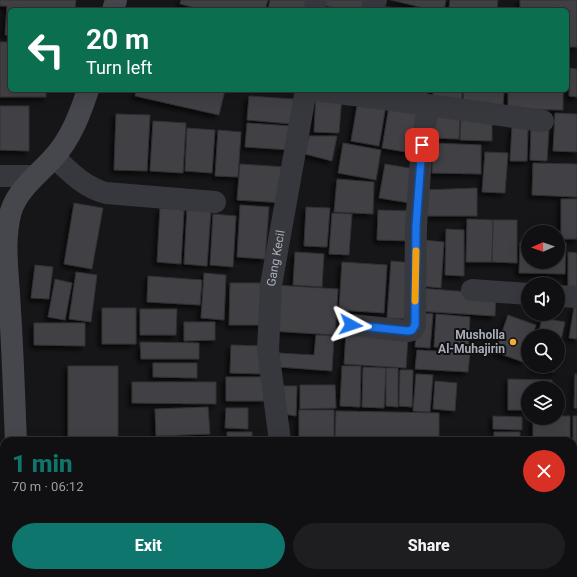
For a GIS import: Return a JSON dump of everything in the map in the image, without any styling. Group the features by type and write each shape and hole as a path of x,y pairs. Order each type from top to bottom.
{"street":[{"path":"16,437 7,250 8,228 11,211 18,198 34,176 54,156 73,130 87,92"},
{"name":"Gang Kecil","path":"279,435 268,350 271,285 306,92"},
{"path":"346,92 362,93 428,106 544,121"},
{"path":"351,325 408,331 412,330 415,325 416,226 422,145 428,106"},
{"path":"54,156 75,177 94,190 215,202"},
{"path":"0,176 34,176"},
{"path":"472,290 521,294"},
{"path":"565,296 577,297"}],"building":[{"path":"0,0 76,0 75,8 8,8 8,35 5,35 7,6 0,6"},
{"path":"181,0 268,0 266,8 196,8 180,4"},
{"path":"270,0 310,0 309,8 268,8"},
{"path":"324,0 367,0 365,8 335,8 323,5"},
{"path":"391,0 446,0 444,8 424,8"},
{"path":"450,0 498,0 497,8 449,8"},
{"path":"520,0 577,0 577,47 569,47 569,8 520,8"},
{"path":"373,5 395,8 372,8"},
{"path":"0,42 8,42 8,92 46,92 46,97 0,97"},
{"path":"570,68 577,69 577,97 569,96"},
{"path":"136,92 225,92 219,115 135,96"},
{"path":"405,92 428,92 427,96"},
{"path":"433,92 462,92 462,100 433,99"},
{"path":"464,92 504,92 503,105 463,104"},
{"path":"508,92 563,92 563,110 508,109"},
{"path":"316,95 342,96 339,133 314,132"},
{"path":"249,96 294,99 292,124 247,120"},
{"path":"358,100 386,105 379,146 351,141"},
{"path":"0,106 29,106 29,151 0,150"},
{"path":"389,106 419,111 412,153 382,148"},
{"path":"555,113 577,114 577,152 553,151"},
{"path":"116,114 150,115 147,171 114,170"},
{"path":"430,114 460,114 459,139 429,138"},
{"path":"461,119 492,120 492,141 460,140"},
{"path":"153,121 186,123 183,173 150,171"},
{"path":"247,123 292,126 290,150 245,147"},
{"path":"512,127 528,128 527,161 510,161"},
{"path":"531,127 549,128 547,161 530,160"},
{"path":"187,128 215,130 212,173 185,171"},
{"path":"218,130 241,132 238,177 215,176"},
{"path":"309,136 337,136 332,161 305,154"},
{"path":"343,143 381,150 376,180 338,173"},
{"path":"433,143 481,145 481,174 432,173"},
{"path":"485,152 508,153 505,193 482,192"},
{"path":"533,163 577,164 577,197 532,195"},
{"path":"240,164 286,167 284,203 237,200"},
{"path":"385,164 415,169 410,203 379,198"},
{"path":"337,179 374,182 373,214 334,212"},
{"path":"477,188 477,216 423,216 422,190"},
{"path":"561,199 577,199 577,239 565,239 565,225 561,225"},
{"path":"74,203 103,208 92,269 64,264"},
{"path":"240,205 269,207 265,259 237,257"},
{"path":"306,207 330,208 327,247 304,246"},
{"path":"160,208 184,210 181,264 157,262"},
{"path":"187,208 211,210 207,266 184,264"},
{"path":"378,210 411,211 410,241 377,240"},
{"path":"332,213 352,214 349,255 329,254"},
{"path":"213,214 236,216 233,267 210,265"},
{"path":"467,219 493,220 492,262 466,262"},
{"path":"493,220 517,220 517,263 492,262"},
{"path":"446,229 464,230 464,276 445,275"},
{"path":"424,240 444,242 441,288 421,286"},
{"path":"520,242 521,269 565,269 566,243 565,274 519,273"},
{"path":"295,252 324,254 322,287 293,285"},
{"path":"568,252 577,253 577,295 568,295"},
{"path":"391,261 414,263 410,319 387,318"},
{"path":"342,262 387,265 384,313 339,310"},
{"path":"35,265 53,267 49,299 31,298"},
{"path":"76,272 97,275 91,322 69,319"},
{"path":"204,273 226,275 224,320 201,318"},
{"path":"148,276 202,280 200,305 147,302"},
{"path":"55,279 72,283 65,320 48,317"},
{"path":"230,283 267,283 266,325 229,325"},
{"path":"274,285 338,289 335,335 271,331"},
{"path":"418,288 496,294 495,316 416,311"},
{"path":"574,307 577,307 577,339 569,338"},
{"path":"102,308 136,308 136,344 102,344"},
{"path":"140,309 177,309 176,335 140,335"},
{"path":"418,313 433,314 430,348 415,347"},
{"path":"436,314 470,317 468,349 434,347"},
{"name":"Musholla Al-Muhajirin","path":"508,315 521,320 521,321 536,325 535,329 521,329 521,361 495,352"},
{"path":"541,321 565,322 563,329 540,329"},
{"path":"184,322 215,322 215,340 184,341"},
{"path":"34,323 85,323 85,346 34,345"},
{"path":"346,333 408,337 406,368 344,364"},
{"path":"316,335 334,336 332,371 279,367 279,353 314,355"},
{"path":"140,342 199,343 199,359 141,359"},
{"path":"231,345 265,346 264,374 230,373"},
{"path":"417,350 470,353 468,372 415,369"},
{"path":"153,363 197,363 197,378 153,377"},
{"path":"68,366 118,366 118,437 68,437"},
{"path":"342,366 361,366 360,407 340,406"},
{"path":"363,367 386,368 384,408 362,407"},
{"path":"386,368 398,368 398,407 386,406"},
{"path":"400,370 413,370 412,407 399,406"},
{"path":"416,374 433,375 430,412 413,411"},
{"path":"575,374 577,374 577,408 574,408"},
{"path":"226,377 264,377 264,401 226,401"},
{"path":"508,379 552,380 521,381 521,410 508,410"},
{"path":"435,381 457,383 455,411 433,409"},
{"path":"132,382 216,382 216,404 132,403"},
{"path":"300,385 335,385 336,408 300,409"},
{"path":"278,386 297,386 296,416 278,413"},
{"path":"208,407 210,434 156,436 155,409"},
{"path":"226,408 248,408 248,429 225,428"},
{"path":"299,410 334,410 334,437 299,437"},
{"path":"336,411 439,413 439,437 335,437"},
{"path":"493,416 521,417 522,430 493,429"},
{"path":"565,416 570,416 570,437 533,437 533,425 565,425"},
{"path":"573,416 577,416 577,437 573,437"},
{"path":"227,432 252,432 252,437 227,437"},
{"path":"494,432 520,432 520,437 494,437"}],"slow traffic":[{"path":"415,301 416,251"}],"place":[{"name":"Musholla Al-Muhajirin","path":"513,342"}],"route":[{"path":"351,325 408,331 411,331 414,328 416,226 422,145"}]}
